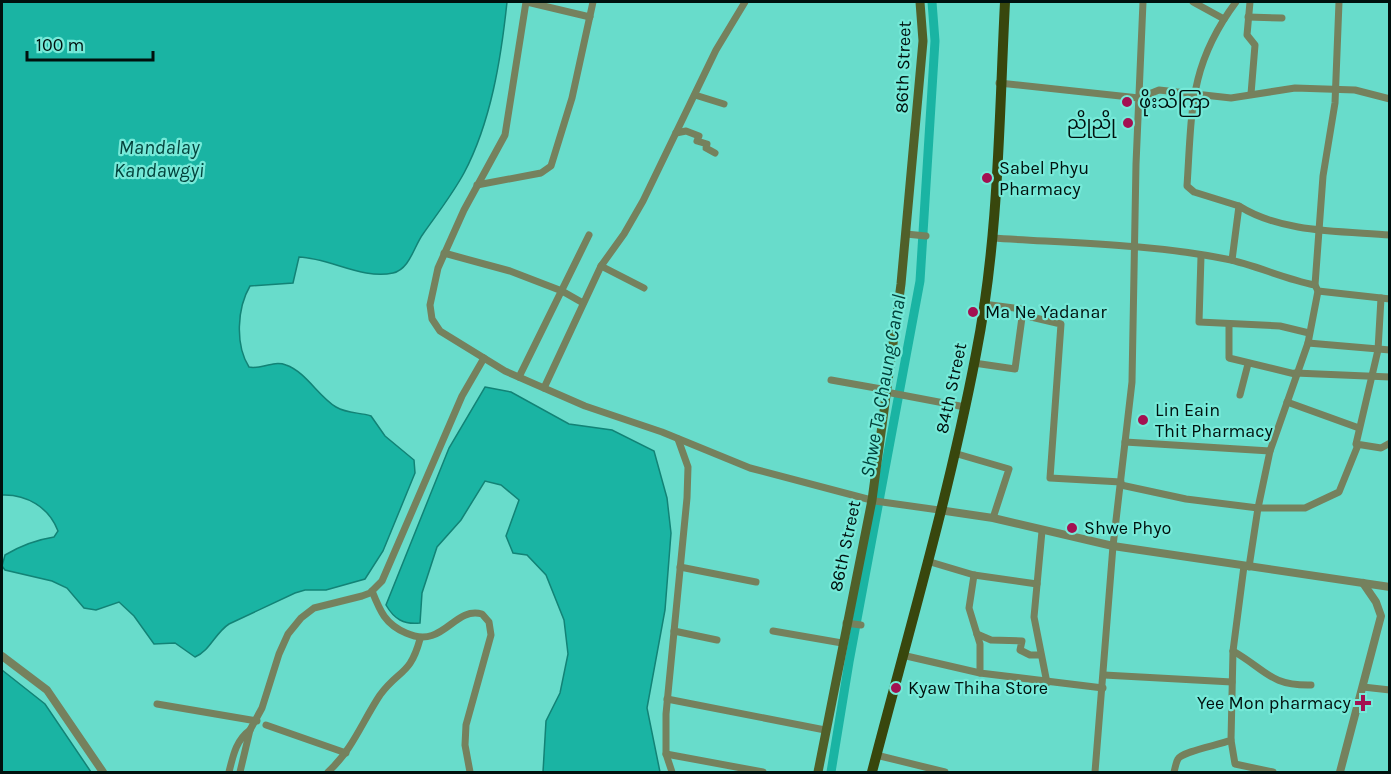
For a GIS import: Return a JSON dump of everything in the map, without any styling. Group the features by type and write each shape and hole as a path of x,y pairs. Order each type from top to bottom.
{"main road":[{"name":"86th Street","path":"818,772 842,643 849,624 873,500 889,392 923,41 920,2"},
{"name":"84th Street","path":"872,772 954,453 974,363 992,238 1005,2"}],"street":[{"path":"590,17 527,2 505,135 477,185 444,253 433,287 432,320 440,331 455,343 544,388 750,468 873,500 993,519 1113,546 1389,587"},
{"path":"477,185 541,173 551,166 572,98 593,2"},
{"path":"544,388 601,266 634,218 716,50 745,2"},
{"path":"1095,772 1113,546 1134,347 1134,248 1143,2"},
{"path":"1193,2 1224,18"},
{"path":"1236,2 1205,52 1193,93 1187,186 1194,192 1239,206 1256,216 1319,229 1389,235"},
{"path":"1250,2 1247,35 1255,45 1251,94"},
{"path":"1273,772 1235,764 1232,740 1233,651 1246,566 1270,451 1295,373 1308,343 1316,288 1323,176 1336,89 1340,2"},
{"path":"1248,17 1282,18"},
{"path":"999,83 1139,98 1159,90 1231,98 1295,88 1355,90 1389,99"},
{"path":"695,95 724,104"},
{"path":"676,133 694,133 699,136 697,141 707,144 706,148 715,153"},
{"path":"1232,260 1239,206"},
{"path":"906,234 926,236"},
{"path":"519,377 589,235"},
{"path":"983,304 1023,310 1031,317 1061,324 1050,478 1121,483 1186,499 1258,508 1305,508 1339,492 1358,445 1359,428 1374,377 1385,298 1316,288 1232,260 1134,248 992,238"},
{"path":"444,253 510,271 562,291 583,303"},
{"path":"1201,256 1198,319 1203,324 1280,326 1309,333"},
{"path":"601,266 644,288"},
{"path":"974,363 1015,369 1023,310"},
{"path":"1229,325 1227,356 1235,361 1295,373 1389,377"},
{"path":"1308,343 1389,351"},
{"path":"229,772 237,745 242,736 257,721 283,643 301,618 322,605 352,600 372,591 387,573 462,396 484,358"},
{"path":"1240,395 1248,364"},
{"path":"831,380 964,407"},
{"path":"1287,402 1359,428"},
{"path":"672,772 666,754 667,699 688,468 678,439"},
{"path":"1125,442 1270,451"},
{"path":"1358,445 1381,448 1389,443"},
{"path":"954,453 1009,469 993,519"},
{"path":"1042,531 1034,617 1047,683"},
{"path":"927,561 974,575 1037,584"},
{"path":"680,567 756,582"},
{"path":"974,575 969,608 981,644 980,673"},
{"path":"1340,772 1381,616 1376,602 1363,583"},
{"path":"372,591 386,621 393,627 420,639 429,638 472,614 482,614 489,622 491,635 466,725 465,745 470,772"},
{"path":"1381,616 1389,609"},
{"path":"849,624 860,625"},
{"path":"674,631 717,640"},
{"path":"773,631 842,643"},
{"path":"977,634 991,640 1022,641 1020,650 1030,655 1040,655"},
{"path":"328,772 346,753 381,695 411,665 420,639"},
{"path":"1233,651 1247,659 1263,674 1278,681 1294,685 1311,685"},
{"path":"903,655 980,673 1047,683 1103,688"},
{"path":"2,656 47,690 103,772"},
{"path":"1104,675 1232,682"},
{"path":"1363,687 1389,690"},
{"path":"667,699 825,730"},
{"path":"157,704 257,721"},
{"path":"266,725 346,753"},
{"path":"240,772 250,730"},
{"path":"1174,772 1178,758 1188,751 1215,747 1232,740"},
{"path":"666,754 763,772"},
{"path":"876,754 945,772"}],"water":[{"name":"Mandalay Kandawgyi","path":"2,2 507,2 502,46 488,112 481,133 464,173 404,267 393,273 370,274 311,258 299,257 293,283 250,286 242,305 239,326 241,348 249,367 281,364 293,368 336,407 371,416 385,436 414,460 415,473 383,551 365,579 326,590 305,590 295,593 229,624 205,651 195,657 175,643 154,644 134,616 119,602 96,610 84,608 67,588 52,581 5,570 2,566 5,555 28,544 54,537 58,531 49,515 36,504 20,497 2,495"},
{"path":"485,387 511,392 569,424 612,430 654,451 667,498 671,533 665,610 647,708 660,772 543,772 546,721 560,693 568,654 564,620 546,575 527,555 513,553 506,536 519,500 501,485 485,481 461,520 437,547 422,593 420,623 400,620 386,605 449,448"},
{"path":"2,670 45,704 91,772 2,772"}],"waterway":[{"name":"Shwe Ta Chaung Canal","path":"831,772 849,662 920,281 935,41 932,2"}],"place":[{"name":"ဖိုးသိကြာ","path":"1127,102"},
{"name":"ညိုညို","path":"1128,123"},
{"name":"Sabel Phyu Pharmacy","path":"987,178"},
{"name":"Ma Ne Yadanar","path":"973,312"},
{"name":"Lin Eain Thit Pharmacy","path":"1143,420"},
{"name":"Shwe Phyo","path":"1072,528"},
{"name":"Kyaw Thiha Store","path":"896,688"},
{"name":"Yee Mon pharmacy","path":"1363,703"}]}
